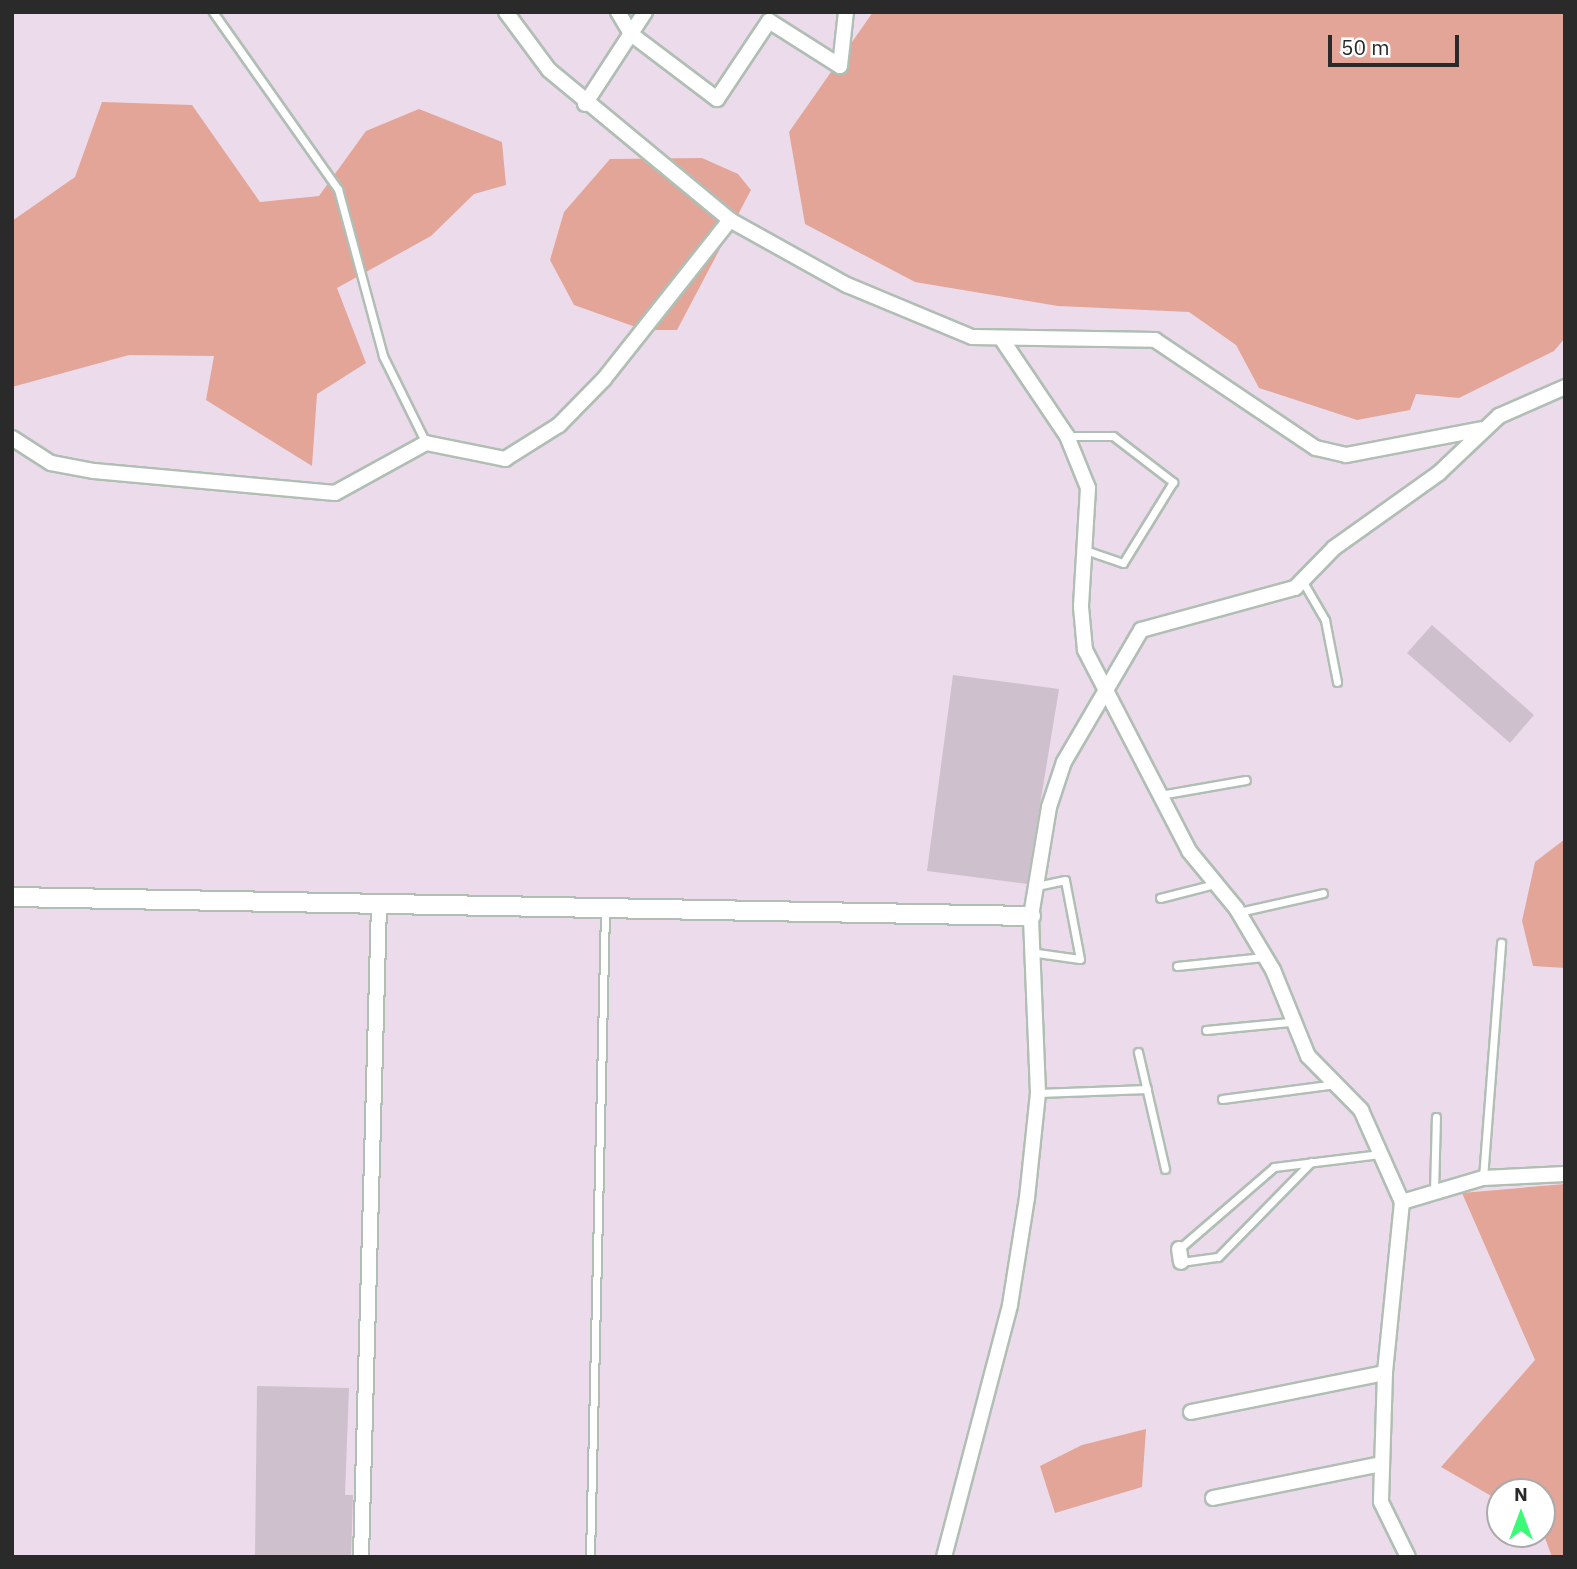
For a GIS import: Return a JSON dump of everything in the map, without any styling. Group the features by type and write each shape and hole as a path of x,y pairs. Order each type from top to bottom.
{"street":[{"path":"506,12 549,70 585,104 730,220 847,285 972,337 1003,341 1155,340 1316,447 1346,454 1482,429 1565,387"},
{"path":"618,12 631,34 717,99 769,21 841,66 846,12"},
{"path":"585,104 645,12"},
{"path":"12,438 51,463 94,471 335,493 426,443 505,459 559,425 730,220"},
{"path":"1003,341 1067,436 1088,488 1088,551 1081,607 1086,650 1159,795 1265,957 1290,1022 1308,1056 1340,1083 1381,1153 1402,1202 1385,1373 1381,1502 1408,1557"},
{"path":"944,1557 1010,1305 1038,1093 1037,953 1031,916 1049,807 1064,762 1141,630 1303,582 1334,548 1473,444 1482,429"},
{"path":"12,897 1031,916"},
{"path":"361,1557 379,904"},
{"path":"1402,1202 1483,1178 1565,1174"},
{"path":"1191,1412 1385,1373"},
{"path":"1213,1498 1381,1464"}],"lane":[{"path":"212,12 338,190 383,356 426,443"},
{"path":"1067,436 1112,436 1173,482 1123,563 1088,551"},
{"path":"1303,582 1325,620 1337,682"},
{"path":"1159,795 1246,780"},
{"path":"1037,886 1065,880 1080,959 1037,953"},
{"path":"1160,898 1216,884"},
{"path":"1238,912 1323,893"},
{"path":"590,1557 605,908"},
{"path":"1483,1178 1501,943"},
{"path":"1177,966 1265,957"},
{"path":"1206,1031 1290,1022"},
{"path":"1138,1052 1165,1168"},
{"path":"1222,1099 1340,1083"},
{"path":"1038,1093 1147,1089"},
{"path":"1434,1192 1436,1117"},
{"path":"1311,1162 1218,1257 1180,1256 1274,1167 1311,1162 1381,1153"}],"shaded area":[{"path":"873,12 1565,12 1565,338 1554,351 1459,398 1416,394 1410,410 1357,420 1259,388 1236,345 1189,312 1058,306 915,282 805,224 789,132"},
{"path":"102,102 192,105 260,202 319,196 366,131 419,109 502,142 506,185 474,194 431,236 337,288 366,363 317,394 312,466 206,400 214,356 129,355 12,387 12,221 75,177"},
{"path":"702,158 738,174 751,190 677,330 644,330 574,305 550,260 564,212 610,159"},
{"path":"1565,839 1565,968 1533,966 1522,921 1535,862"},
{"path":"1565,1184 1565,1557 1552,1557 1549,1548 1556,1548 1556,1478 1486,1478 1486,1493 1441,1467 1535,1360 1462,1193"},
{"path":"1146,1429 1142,1487 1055,1513 1040,1466 1082,1445"}],"building":[{"path":"1432,625 1534,715 1510,743 1407,653"},
{"path":"953,675 1059,689 1027,884 927,871"},
{"path":"257,1386 349,1388 345,1495 353,1495 351,1557 255,1557"}]}
